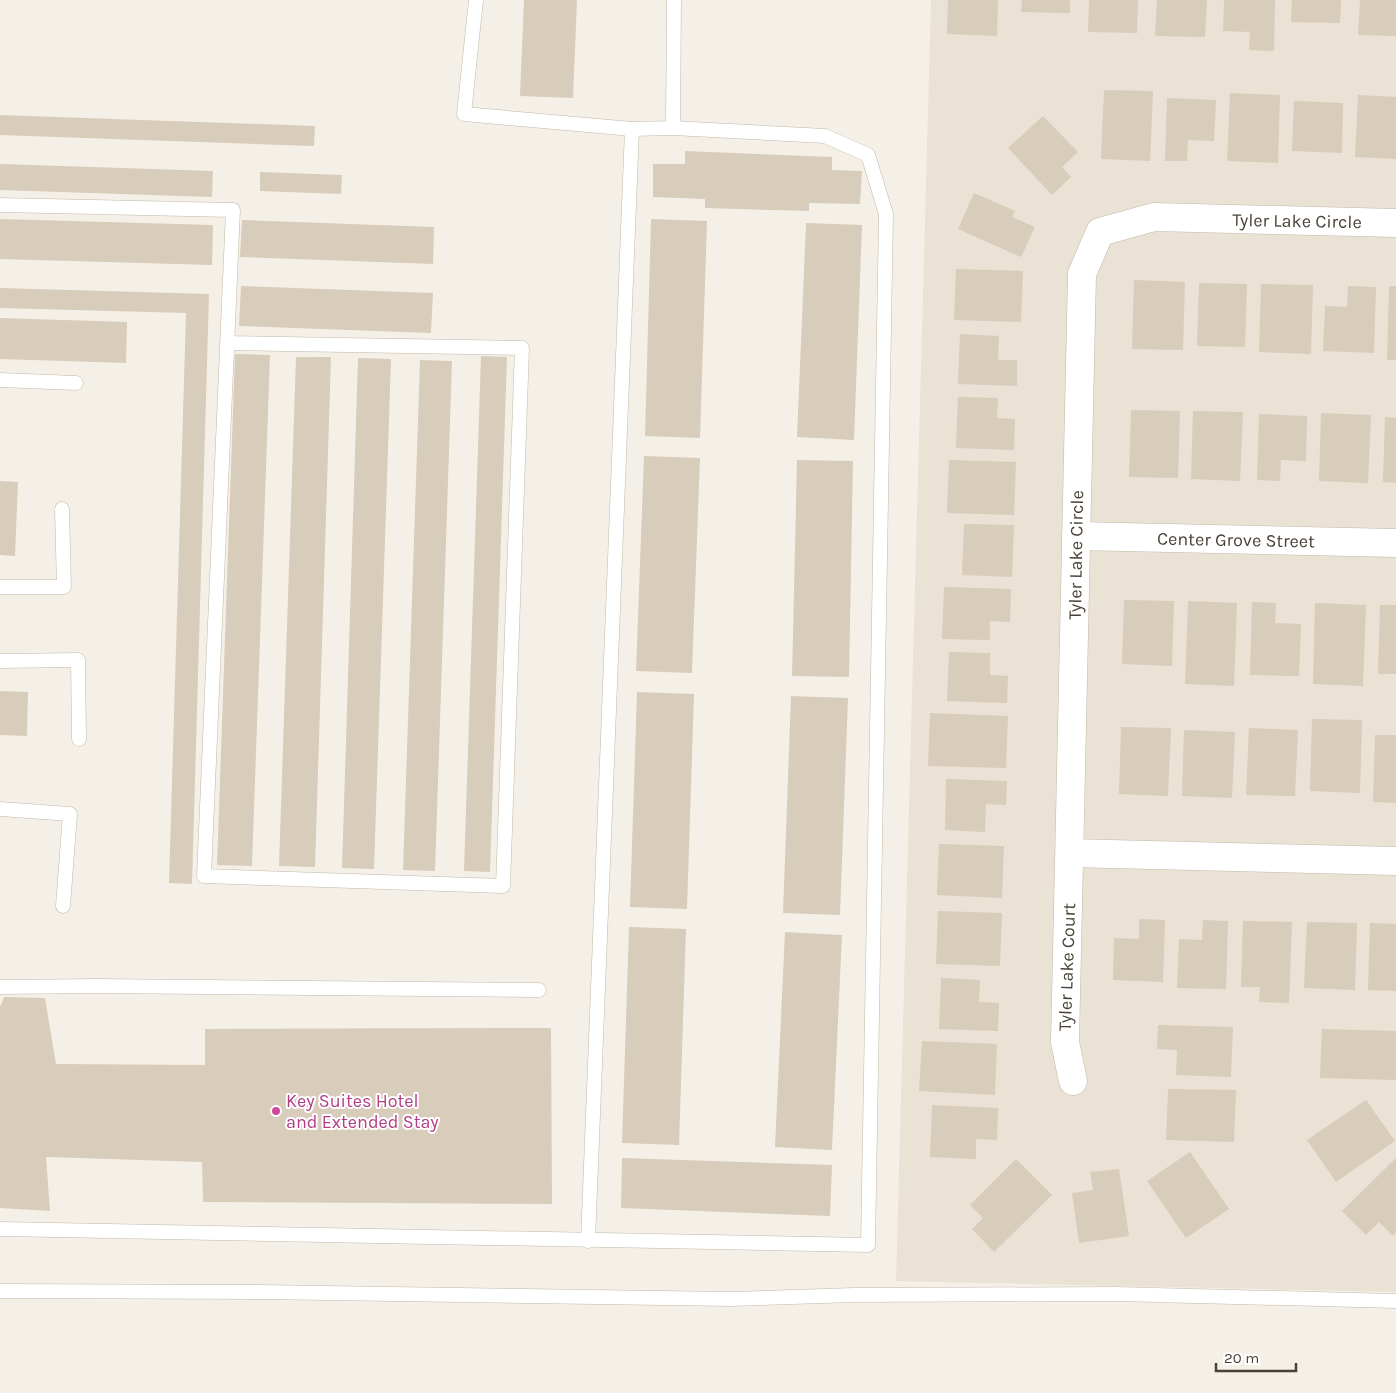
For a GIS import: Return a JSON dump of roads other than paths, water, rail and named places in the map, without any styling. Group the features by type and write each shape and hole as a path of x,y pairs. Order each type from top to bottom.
{"street":[{"name":"Tyler Lake Circle","path":"1070,853 1082,274 1100,232 1154,217 1396,223"},
{"name":"Center Grove Street","path":"1076,536 1396,543"},
{"path":"1070,853 1396,861"},
{"name":"Tyler Lake Court","path":"1070,853 1065,1042 1073,1081"}],"lane":[{"path":"0,1229 868,1246 886,214 868,155 825,136 674,128 632,130 464,114 476,0"},
{"path":"674,0 674,128"},
{"path":"588,1241 632,130"},
{"path":"0,205 233,210 204,876 503,886 522,348 228,343"},
{"path":"0,380 76,383"},
{"path":"0,587 64,587 62,509"},
{"path":"0,661 78,660 79,740"},
{"path":"0,809 70,814 63,906"},
{"path":"0,987 96,986 539,990"},
{"path":"0,1291 258,1292 731,1299 863,1295 1116,1294 1396,1301"}],"place":[{"name":"Key Suites Hotel and Extended Stay","path":"276,1111"}]}
